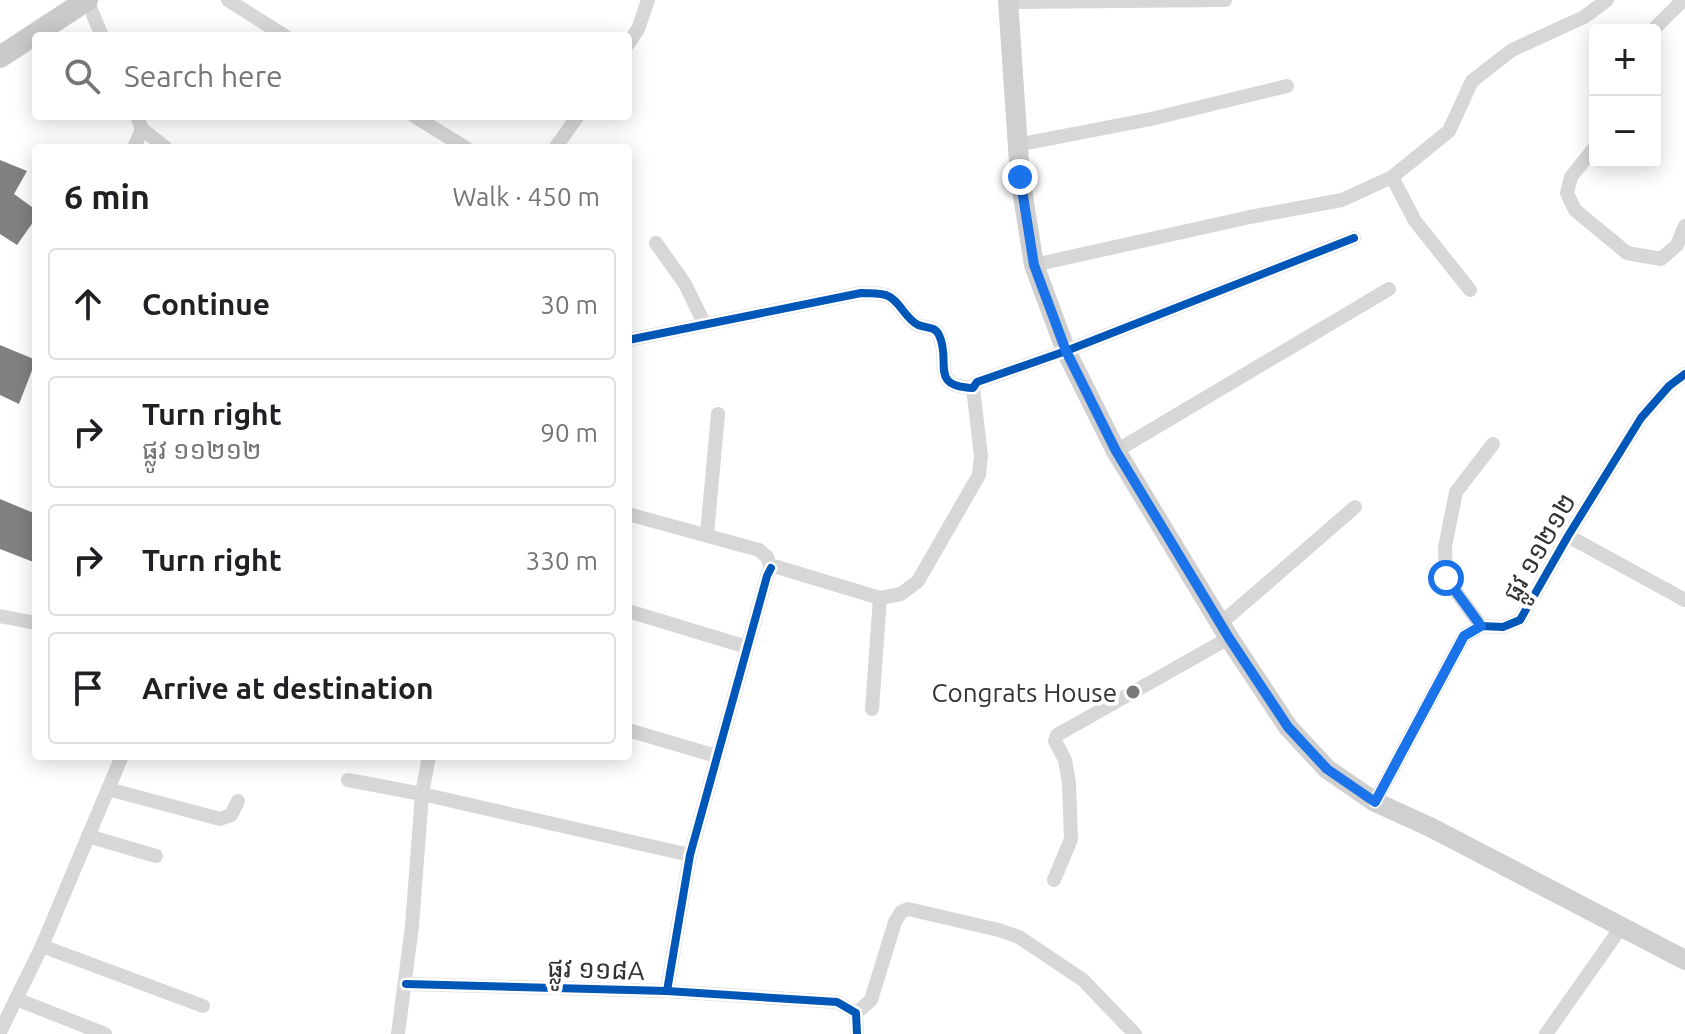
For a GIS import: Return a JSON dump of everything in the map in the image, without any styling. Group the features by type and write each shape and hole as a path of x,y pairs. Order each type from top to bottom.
{"main road":[{"path":"38,32 87,0"},
{"path":"1008,1 1020,177 1034,265 1066,351 1116,451 1224,631 1288,727 1327,769 1375,802 1685,960"},
{"path":"0,57 32,36"}],"street":[{"path":"87,0 100,32"},
{"path":"228,0 279,32"},
{"path":"632,38 648,0"},
{"path":"1008,1 1225,0"},
{"path":"1034,265 1342,200 1392,177 1449,131 1472,81 1512,50 1584,17 1607,0"},
{"path":"1659,24 1683,0"},
{"path":"1017,145 1151,119 1287,86"},
{"path":"420,120 460,144"},
{"path":"558,144 575,120"},
{"path":"135,144 140,122"},
{"path":"140,122 162,144"},
{"path":"1589,154 1571,177 1567,193 1575,210 1627,253 1661,259 1677,245 1685,226"},
{"path":"1392,177 1415,221 1470,290"},
{"path":"771,568 777,567 880,598 901,594 918,581 979,475 981,456 973,388 977,382 1066,351 1354,238"},
{"path":"656,243 685,284 704,323"},
{"path":"1116,451 1389,289"},
{"path":"632,339 861,293 884,294 912,322 935,329 940,336 945,377 952,385 973,388"},
{"name":"ផ្លូវ ១១២១២","path":"1375,802 1464,636 1481,626 1503,627 1520,620 1641,418 1669,386 1685,374"},
{"path":"707,534 718,414"},
{"path":"1481,626 1446,578 1445,547 1456,492 1493,444"},
{"path":"1054,880 1071,839 1069,783 1065,760 1055,741 1057,735 1224,631 1355,507"},
{"path":"632,515 759,550 767,557 771,568 690,855 667,991"},
{"path":"1568,536 1684,598"},
{"path":"872,709 880,598"},
{"path":"632,612 747,647"},
{"path":"0,616 32,622"},
{"path":"632,731 716,756"},
{"path":"0,1032 42,946 120,760"},
{"path":"398,1034 406,984 422,794 428,760"},
{"path":"348,780 690,855"},
{"path":"108,789 220,819 231,815 238,801"},
{"path":"88,836 156,856"},
{"path":"857,1034 856,1013 871,1000 895,922 901,912 908,909 1019,937 1083,980 1135,1034"},
{"path":"1546,1034 1622,926"},
{"path":"42,946 203,1006"},
{"name":"ផ្លូវ ១១៨A","path":"406,984 667,991 837,1002 856,1013"},
{"path":"16,999 105,1034"}],"building":[{"path":"0,160 27,171 14,194 32,207 32,224 17,245 0,234"},
{"path":"0,345 32,358 32,370 19,404 0,395"},
{"path":"0,499 32,512 32,561 0,549"}],"cycle path":[{"path":"632,339 861,293 880,294 895,301 913,322 937,332 946,377 951,383 973,388 977,382 1066,351 1354,238"},
{"path":"1375,802 1464,636 1481,626 1503,627 1520,620 1641,418 1669,386 1685,374"},
{"path":"667,991 690,855 771,568"},
{"path":"406,984 667,991 837,1002 856,1013 857,1034"}],"place":[{"name":"Congrats House","path":"1133,692"}],"route":[{"path":"1020,177 1034,265 1066,351 1116,451 1229,638 1288,727 1327,769 1375,802 1464,636 1481,626 1446,578"}]}
